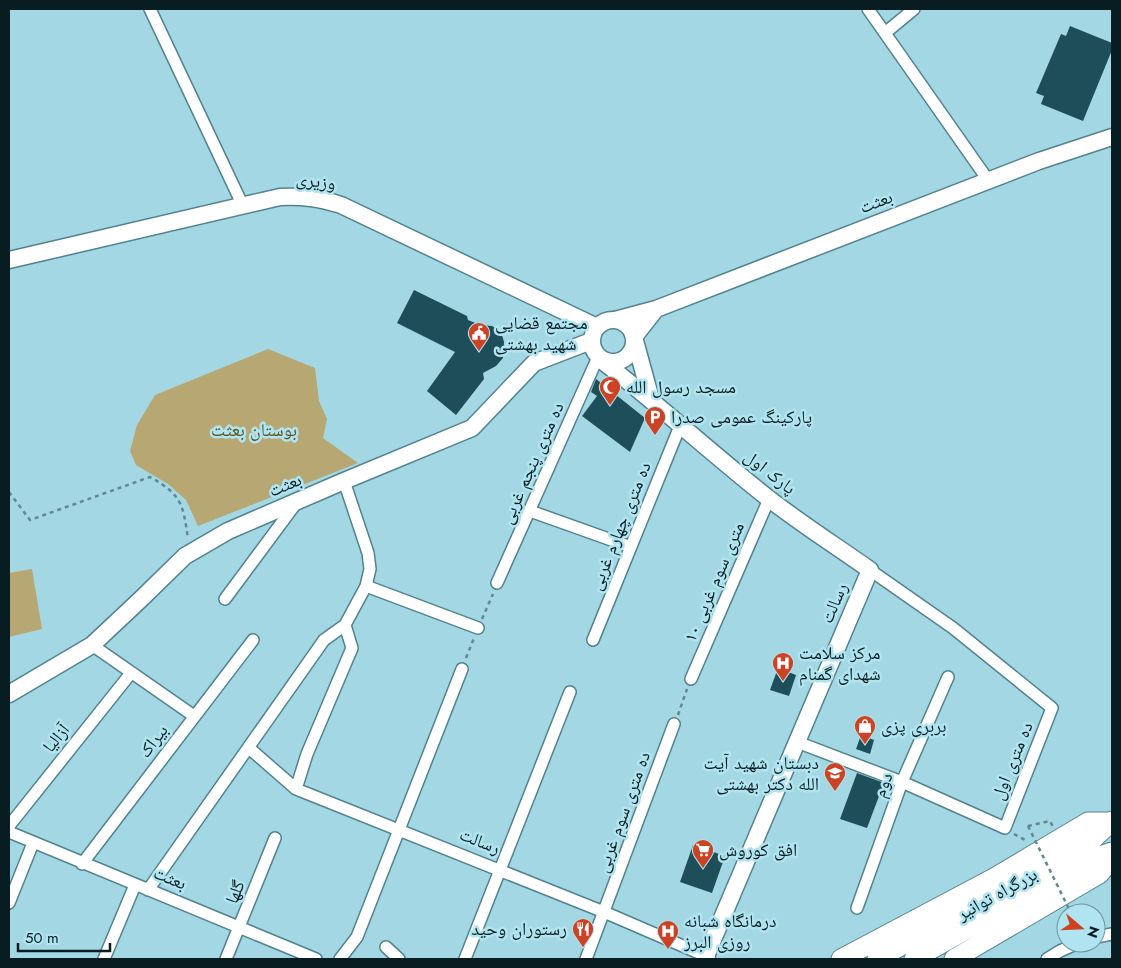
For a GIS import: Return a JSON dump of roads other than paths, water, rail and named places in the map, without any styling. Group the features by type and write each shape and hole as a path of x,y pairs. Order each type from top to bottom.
{"highway":[{"path":"841,959 994,878 1088,822 1111,822"},
{"name":"بزرگراه توانیر","path":"877,959 1085,844 1111,822"},
{"name":"بزرگراه توانیر","path":"914,959 1094,858 1112,852"},
{"path":"954,959 1099,874 1112,859"}],"main road":[{"name":"بعثت","path":"615,320 656,309 988,180 1112,137"},
{"name":"وزیری","path":"9,260 280,197 303,196 321,198 341,205 594,334"},
{"path":"651,399 634,337 628,325 615,320 608,320 594,334 592,348 600,358 615,363 622,361 632,351 634,337 656,309"},
{"name":"بعثت","path":"11,692 92,645 185,556 228,531 344,480 472,428 534,363 594,334"},
{"name":"پارک اول","path":"600,358 769,499 870,570"},
{"name":"رسالت","path":"706,958 870,570"}],"street":[{"path":"150,9 243,206"},
{"path":"868,9 988,180"},
{"path":"885,33 914,9"},
{"name":"ده متری پنجم غربی","path":"497,583 600,358"},
{"name":"ده متری چهارم غربی","path":"593,640 680,426"},
{"path":"148,890 324,640 345,625 366,586 370,569 368,553 344,480"},
{"name":"۱۰ متری سوم غربی","path":"691,679 769,499"},
{"path":"225,599 298,501"},
{"path":"530,511 631,547"},
{"name":"ده متری اول","path":"870,570 953,628 1052,708 1005,828 902,782"},
{"path":"366,586 478,628"},
{"path":"296,789 308,754 352,648 345,625"},
{"name":"بیراک","path":"82,864 253,640"},
{"path":"92,645 194,716"},
{"path":"340,959 357,937 462,668"},
{"name":"آزالیا","path":"9,826 131,673"},
{"name":"دوم","path":"857,908 902,782 948,676"},
{"path":"465,959 570,692"},
{"name":"ده متری سوم غربی","path":"586,959 674,724"},
{"path":"797,742 902,782"},
{"name":"رسالت","path":"249,748 296,789 604,912 706,958"},
{"name":"بعثت","path":"9,832 82,864 316,959"},
{"name":"گلها","path":"226,959 275,838"},
{"path":"9,904 33,843"},
{"path":"104,959 135,885"},
{"path":"386,947 399,959"}],"place":[{"name":"مجتمع قضایی شهید بهشتی","path":"479,352"},
{"name":"مسجد رسول الله","path":"610,406"},
{"name":"پارکینگ عمومی صدرا","path":"655,436"},
{"name":"مرکز سلامت شهدای گمنام","path":"783,682"},
{"name":"بربری پزی","path":"865,745"},
{"name":"دبستان شهید آیت الله دکتر بهشتی","path":"835,792"},
{"name":"افق کوروش","path":"703,869"},
{"name":"رستوران وحید","path":"583,948"},
{"name":"درمانگاه شبانه روزی البرز","path":"668,950"}],"park label":[{"name":"بوستان بعثت","path":"254,430"}]}
